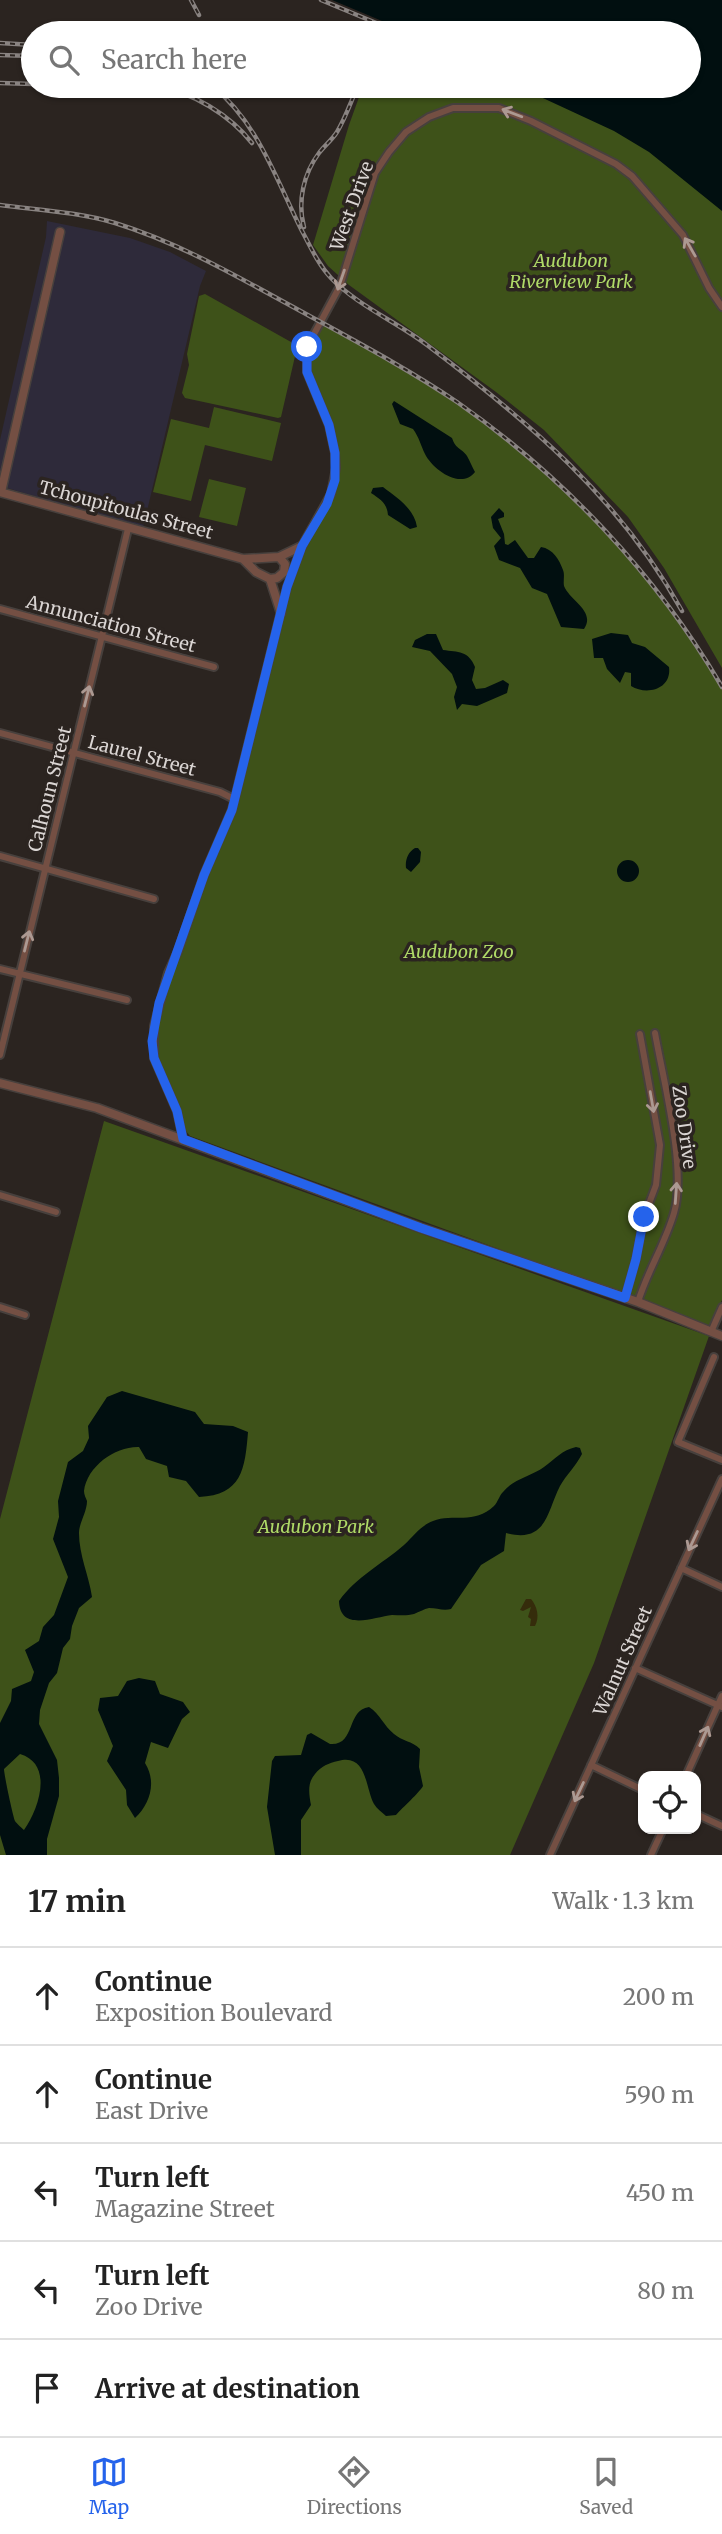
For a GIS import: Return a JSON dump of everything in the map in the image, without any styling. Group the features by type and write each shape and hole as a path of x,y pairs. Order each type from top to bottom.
{"street":[{"name":"West Drive","path":"183,1139 177,1111 154,1058 154,1026 167,973 178,951 234,799 281,613 302,546 331,494 336,468 329,425 310,383 306,362 307,347 340,286 375,173 406,132 429,117 453,108 499,108 616,164 632,176 683,235 709,288 722,307"},
{"path":"0,494 60,232"},
{"name":"Tchoupitoulas Street","path":"0,494 243,559 279,556 302,546"},
{"name":"Calhoun Street","path":"0,1055 128,528"},
{"path":"279,556 285,564 284,572 277,578 270,579 281,613"},
{"name":"Tchoupitoulas Street","path":"243,559 256,572 270,579"},
{"name":"Annunciation Street","path":"0,609 214,667"},
{"name":"Laurel Street","path":"0,733 220,792 234,799"},
{"path":"0,856 155,899"},
{"path":"0,969 127,1000"},
{"name":"Zoo Drive","path":"638,1302 675,1213 678,1189 677,1152 655,1033"},
{"name":"Zoo Drive","path":"625,1298 660,1163 660,1145 640,1034"},
{"path":"0,1083 97,1108 421,1228 638,1302 722,1336"},
{"path":"0,1195 56,1212"},
{"path":"0,1307 26,1315"},
{"path":"712,1332 722,1307"},
{"path":"714,1357 678,1442 722,1460"},
{"name":"Walnut Street","path":"550,1855 722,1479"},
{"path":"681,1568 722,1587"},
{"path":"635,1668 720,1706"},
{"path":"688,1771 720,1706 722,1696"},
{"path":"591,1765 638,1788"},
{"path":"701,1816 722,1826"},
{"path":"651,1855 661,1834"}],"shaded area":[{"path":"332,0 722,0 722,211 649,152 614,131 543,98 701,98 701,21 382,21"},
{"path":"47,221 130,238 170,252 206,271 200,286 143,528 0,486 0,440 46,237"},
{"path":"394,401 452,438 455,445 467,456 475,472 469,477 455,478 434,466 413,429 400,424 392,404"},
{"path":"383,487 409,509 417,527 410,529 388,515 385,504 371,493 373,488"},
{"path":"499,508 504,513 504,517 498,519 505,544 515,540 528,558 534,558 541,547 552,552 557,558 564,572 564,586 585,611 587,623 584,629 561,627 547,594 532,588 520,568 499,560 494,546 501,538 493,528 491,517"},
{"path":"611,633 628,635 632,643 645,647 669,667 667,681 651,690 637,689 631,686 631,673 625,672 620,683 607,669 603,658 594,658 592,639"},
{"path":"427,634 436,634 443,650 462,653 470,658 475,667 472,680 476,689 503,680 509,684 507,693 477,706 462,704 457,710 454,697 457,687 452,674 430,651 412,647 415,640"},
{"path":"415,848 421,852 420,862 411,872 406,868 406,862"},
{"path":"628,860 636,863 639,871 636,879 628,882 620,879 617,871 620,863"},
{"path":"122,1391 195,1412 204,1424 233,1426 248,1432 243,1468 239,1478 224,1491 199,1497 186,1481 169,1477 167,1466 146,1459 139,1447 112,1454 91,1473 84,1491 87,1505 79,1533 92,1597 79,1608 70,1639 63,1648 57,1673 49,1683 40,1710 39,1724 57,1760 59,1778 59,1796 47,1839 47,1855 6,1855 0,1835 0,1723 11,1701 12,1689 31,1681 34,1672 25,1650 39,1641 43,1627 54,1615 68,1577 53,1539 59,1517 58,1501 68,1462 83,1451 89,1438 88,1426 107,1397","holes":["20,1754 31,1759 37,1767 40,1788 34,1811 24,1830 15,1821 4,1769"]},
{"path":"576,1447 580,1448 582,1454 560,1486 544,1523 530,1534 506,1533 504,1551 481,1565 451,1609 429,1608 411,1615 392,1615 368,1620 351,1620 345,1617 339,1601 346,1592 424,1526 441,1519 471,1517 486,1512 512,1484"},
{"path":"139,1678 155,1681 160,1694 183,1702 190,1712 182,1719 168,1748 151,1742 145,1763 151,1778 150,1792 145,1806 135,1818 127,1805 126,1790 107,1761 113,1746 98,1710 100,1698 118,1696 127,1681"},
{"path":"369,1707 394,1734 420,1749 419,1767 423,1786 396,1815 386,1816 374,1804 364,1773 355,1762 348,1760 325,1765 312,1777 309,1793 311,1805 301,1820 301,1855 275,1855 267,1807 272,1761 275,1756 301,1755 307,1735 311,1733 330,1744 338,1743 348,1734 357,1714"}],"green space":[{"name":"Audubon Riverview Park","path":"359,98 631,98 722,155 722,668 664,568 628,517 544,430 349,285 328,266 313,245"},
{"path":"205,294 291,342 296,352 281,417 185,398 182,393 189,365 187,354 199,296"},
{"name":"Audubon Zoo","path":"321,322 391,361 459,404 535,464 606,532 638,568 668,606 722,687 722,1300 710,1326 190,1136 180,1124 154,1058 159,1003 234,799 293,574 335,480 335,453 329,425 307,372 307,347"},
{"path":"214,407 281,423 272,461 205,445 191,501 153,492 171,419 209,428"},
{"path":"209,479 246,488 237,526 199,517"},
{"name":"Audubon Park","path":"104,1121 709,1336 594,1663 510,1855 0,1855 0,1519"}],"sand":[{"path":"526,1599 531,1599 536,1608 538,1615 535,1626 530,1626 531,1619 528,1617 531,1607 520,1610"}],"railway":[{"path":"191,0 199,15"},
{"path":"321,0 371,21"},
{"path":"0,43 21,44"},
{"path":"0,55 21,56"},
{"path":"0,83 21,84"},
{"path":"195,98 222,114 252,143"},
{"path":"226,98 253,133 311,248 331,278 353,297 415,337 465,374 569,464 630,532 682,611"},
{"path":"304,227 301,207 309,169 337,132 353,98"},
{"path":"0,205 101,219 165,241 344,335 457,402 534,462 605,530 668,606 722,687"}],"route":[{"path":"307,347 307,372 329,425 335,453 335,480 327,504 302,546 287,587 232,810 204,875 178,951 167,973 159,1003 152,1041 154,1058 172,1097 183,1139 421,1228 625,1298 644,1217"}]}
